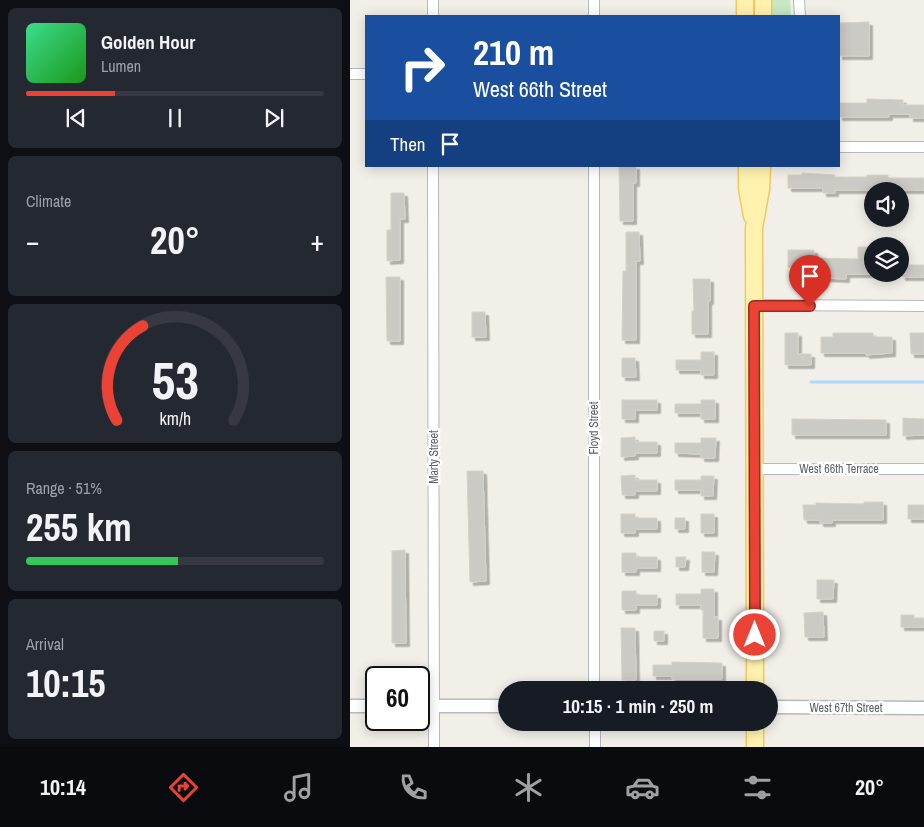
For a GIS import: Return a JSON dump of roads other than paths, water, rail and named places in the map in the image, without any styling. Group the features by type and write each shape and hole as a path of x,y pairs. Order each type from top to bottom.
{"main road":[{"path":"745,0 745,15"},
{"path":"763,15 764,0"},
{"path":"747,167 747,188 754,228 755,681"},
{"path":"754,228 761,189 762,167"},
{"path":"755,731 755,747"}],"street":[{"path":"433,0 433,15"},
{"path":"594,0 594,15"},
{"path":"799,0 800,15"},
{"path":"350,74 365,74"},
{"path":"840,147 924,147"},
{"name":"Marty Street","path":"433,167 434,747"},
{"name":"Floyd Street","path":"594,167 594,681"},
{"path":"754,306 924,306"},
{"name":"West 66th Terrace","path":"755,469 924,469"},
{"path":"350,706 365,706"},
{"path":"430,706 498,706"},
{"name":"West 67th Street","path":"778,708 924,708"},
{"path":"595,731 595,747"}],"waterway":[{"path":"811,382 924,382"}]}
